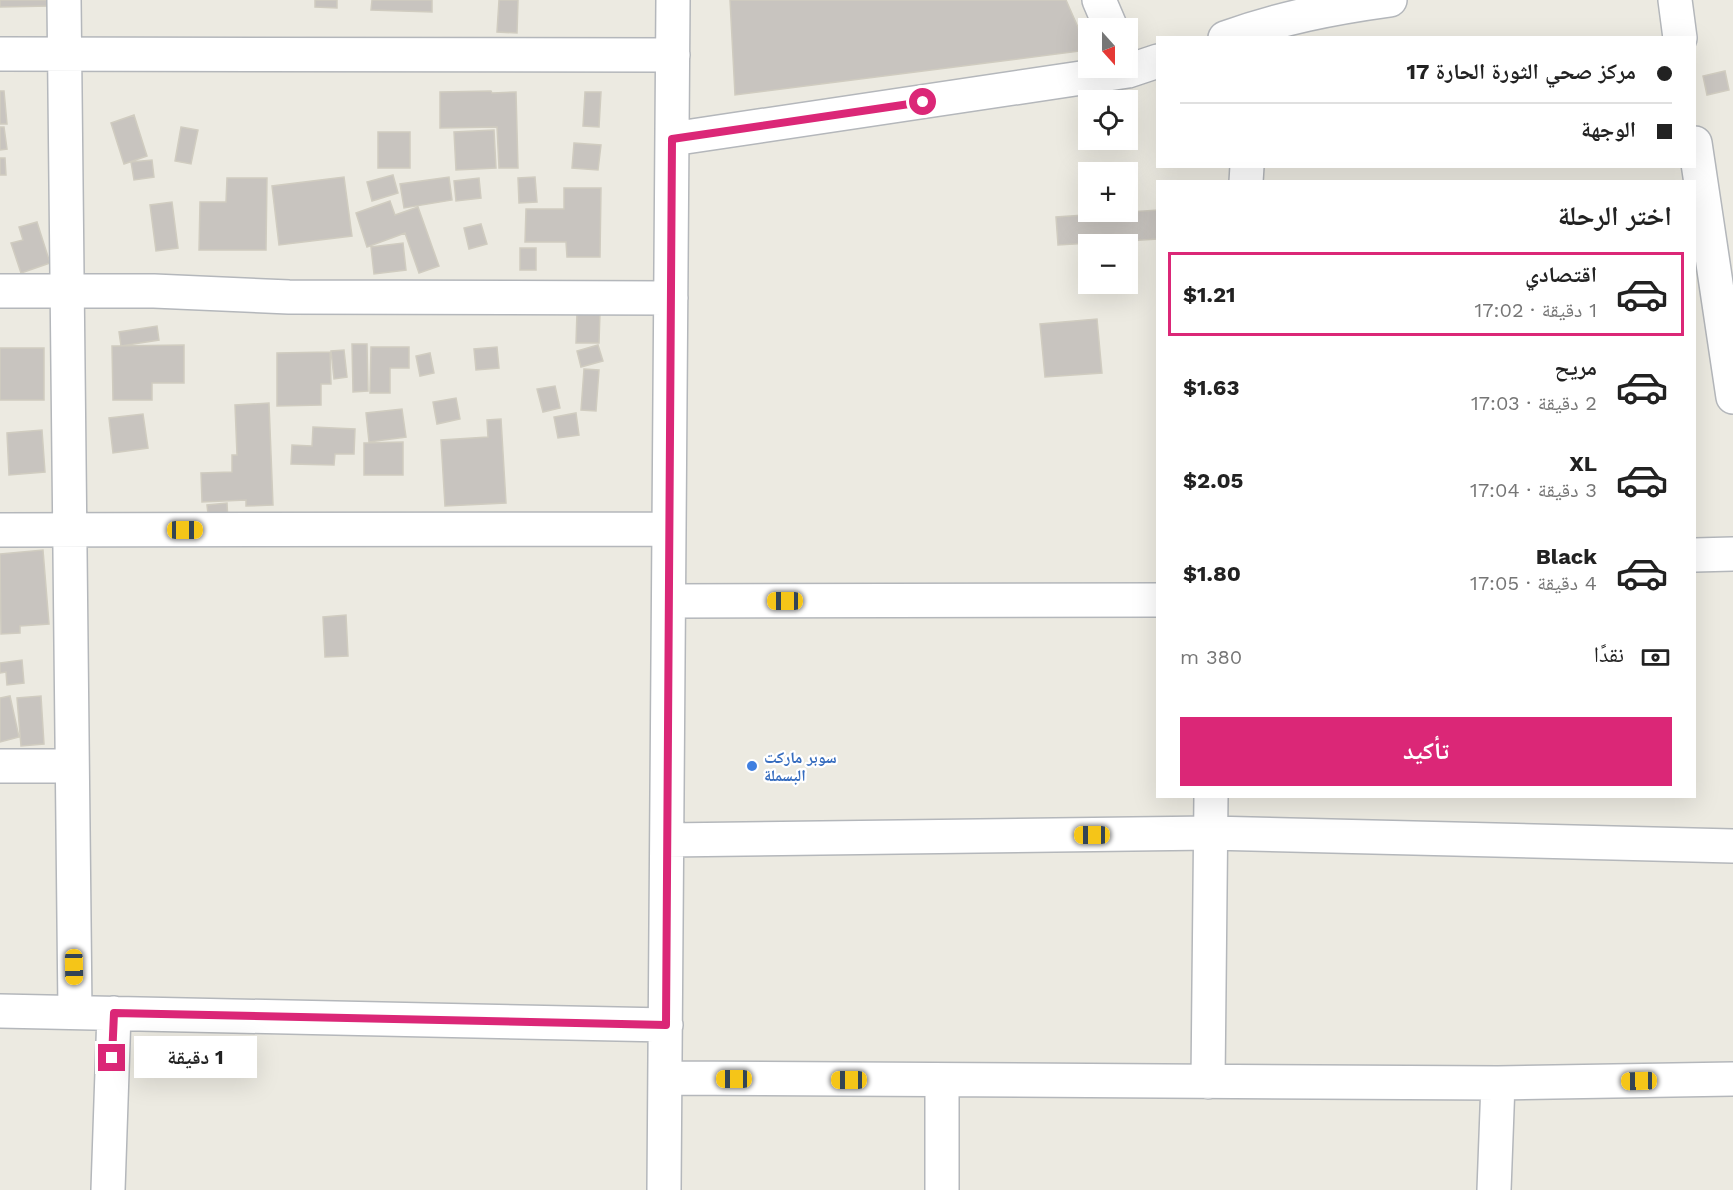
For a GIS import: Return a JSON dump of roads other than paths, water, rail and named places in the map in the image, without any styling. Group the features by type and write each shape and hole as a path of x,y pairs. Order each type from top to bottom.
{"street":[{"path":"64,0 75,1012"},
{"path":"664,1190 673,0"},
{"path":"1099,0 1107,18"},
{"path":"1236,36 1258,32 1312,12 1390,0"},
{"path":"1675,0 1680,36"},
{"path":"0,54 673,55"},
{"path":"672,139 1078,76"},
{"path":"1696,150 1733,396"},
{"path":"0,291 154,291 289,297 671,298"},
{"path":"0,530 669,529"},
{"path":"1696,555 1733,554"},
{"path":"669,601 1156,600"},
{"path":"0,766 72,766"},
{"path":"1208,1082 1211,798"},
{"path":"667,840 1210,833 1733,846"},
{"path":"0,1011 666,1025"},
{"path":"108,1190 114,1013"},
{"path":"665,1078 1498,1083 1733,1079"},
{"path":"942,1080 942,1190"},
{"path":"1494,1190 1498,1083"}],"place":[{"name":"سوبر ماركت البسملة","path":"752,766"}]}
